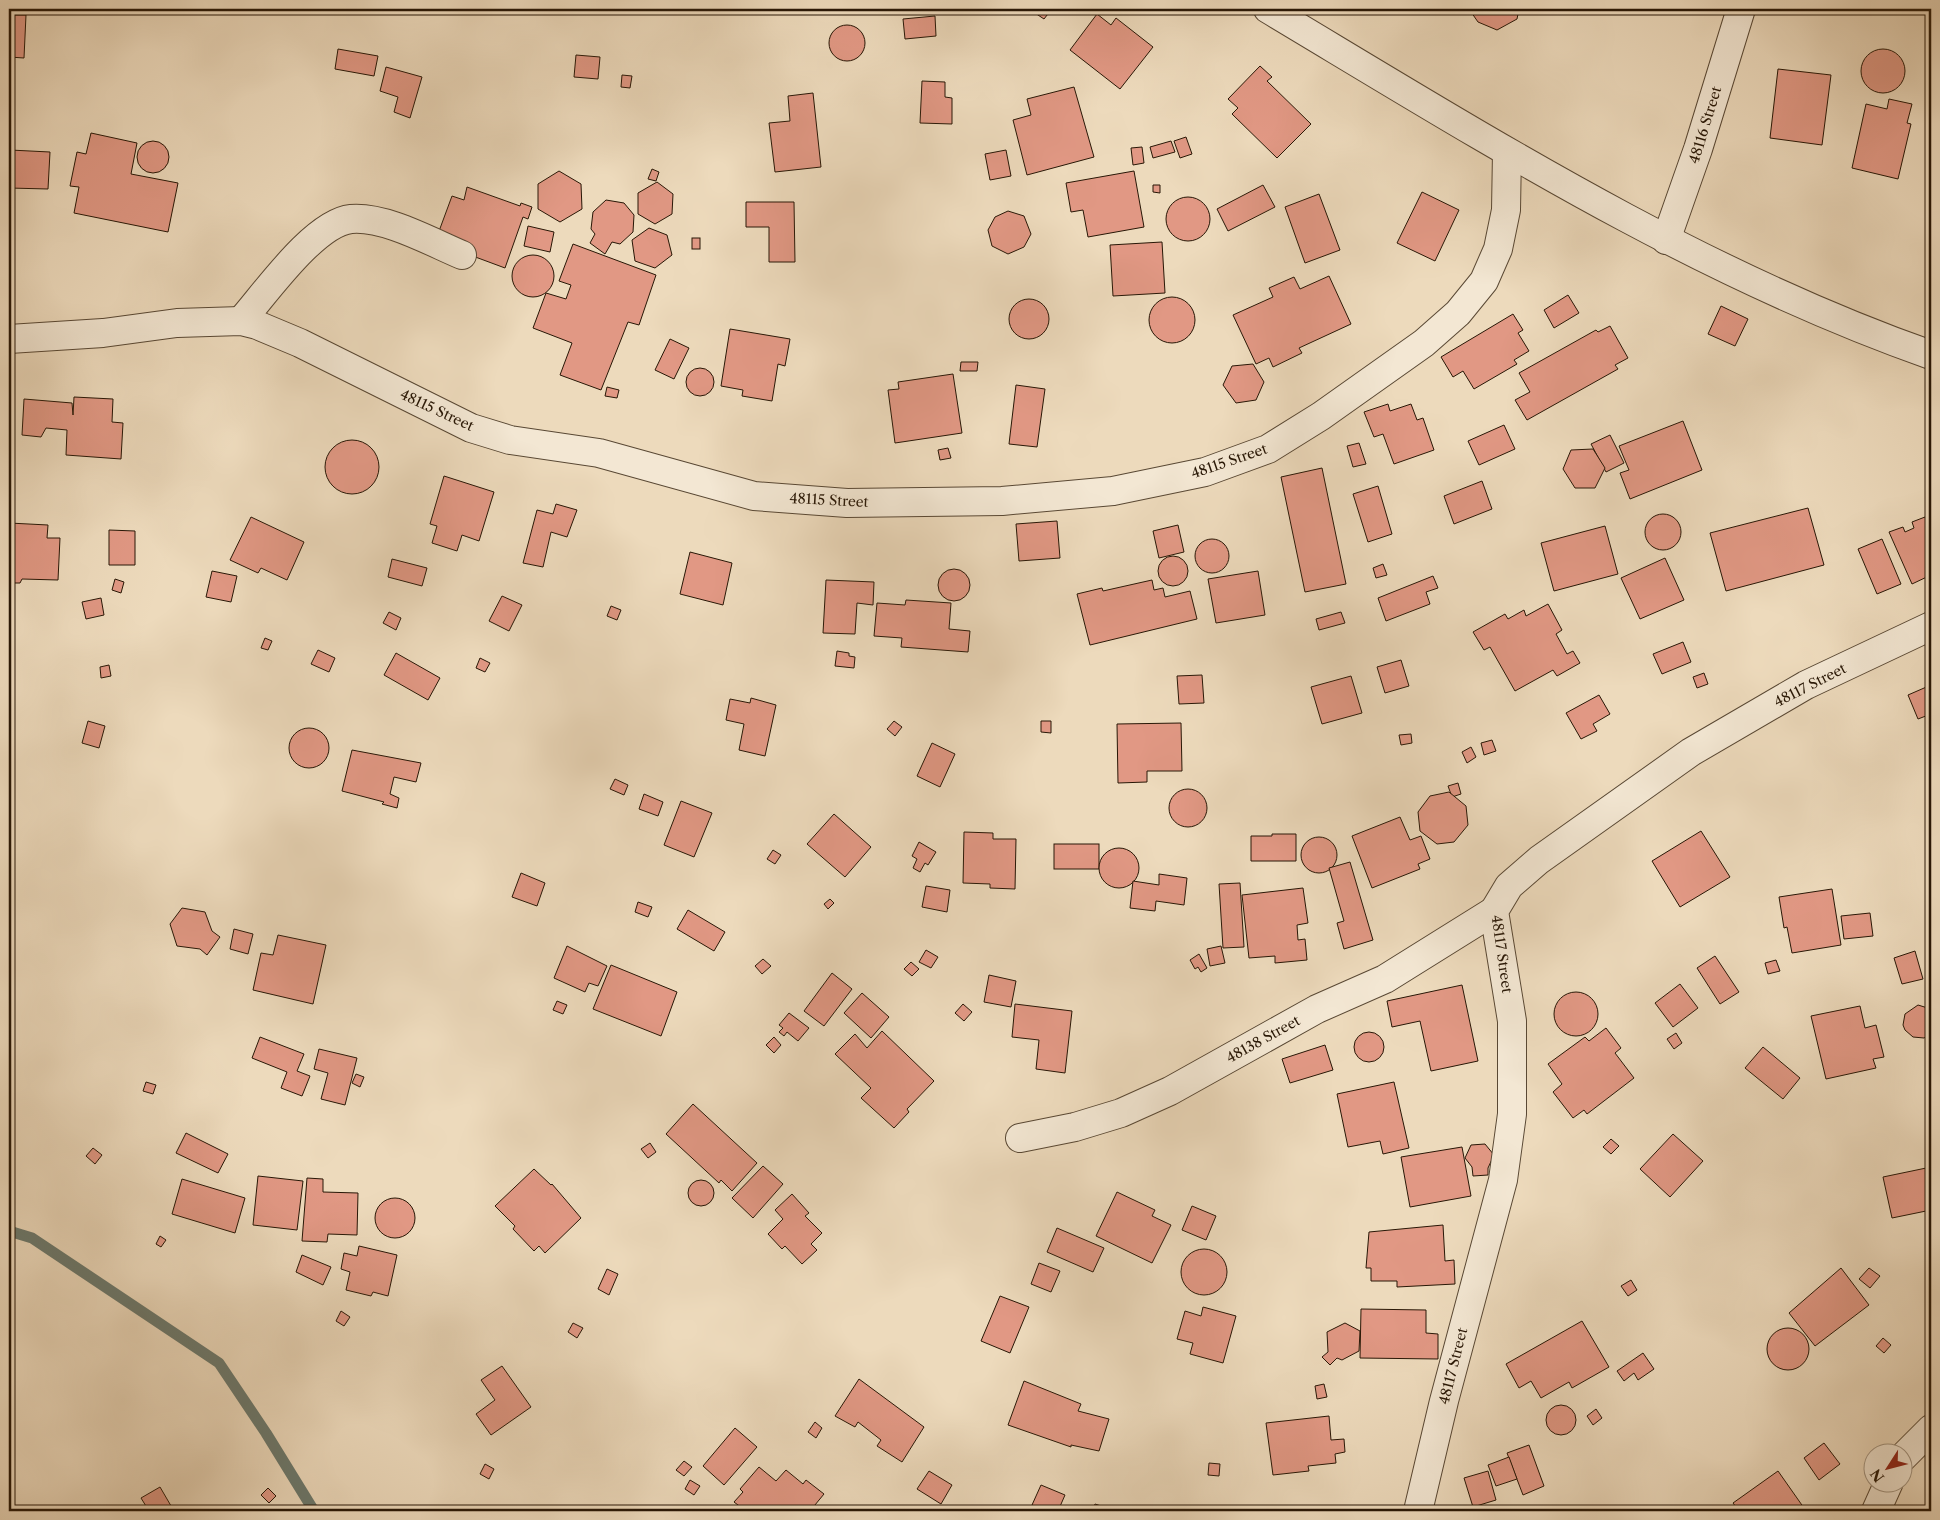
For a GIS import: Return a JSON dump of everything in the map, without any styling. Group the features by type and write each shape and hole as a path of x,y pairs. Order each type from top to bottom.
{"street":[{"path":"1268,9 1507,152 1666,240 1802,304 1931,355"},
{"name":"48116 Street","path":"1666,240 1698,149 1741,9"},
{"name":"48115 Street","path":"9,339 103,333 177,323 241,321 258,324 471,428 510,440 599,453 754,496 847,503 1002,501 1114,491 1206,472 1268,448 1321,416 1424,343 1458,313 1484,281 1498,249 1506,210 1507,152"},
{"path":"241,321 308,242 333,226 350,219 371,220 399,229 462,255"},
{"name":"48117 Street","path":"1418,1511 1449,1381 1503,1180 1512,1114 1512,1021 1494,911 1509,886 1539,860 1692,752 1806,686 1931,626"},
{"name":"48138 Street","path":"1020,1138 1075,1127 1121,1113 1170,1090 1317,1009 1385,978 1494,911"},
{"path":"1912,1448 1931,1429"},
{"path":"1876,1511 1885,1492"}],"building":[{"path":"1038,9 1051,10 1044,19 1035,13"},
{"path":"1469,9 1519,9 1517,19 1497,30 1478,22"},
{"path":"1097,14 1111,25 1116,18 1153,47 1120,89 1070,50"},
{"path":"9,15 26,15 24,58 9,57"},
{"path":"935,16 936,36 905,39 903,19"},
{"path":"847,25 854,26 860,30 864,36 864,50 860,56 854,60 847,61 840,60 834,56 830,50 829,43 830,36 834,30 840,26"},
{"path":"338,49 378,56 374,76 335,69"},
{"path":"1879,49 1887,49 1899,55 1905,71 1899,87 1887,93 1879,93 1867,87 1861,75 1861,67 1867,55"},
{"path":"576,55 600,57 598,79 574,77"},
{"path":"1260,66 1272,77 1267,81 1311,124 1277,158 1232,114 1238,108 1228,99"},
{"path":"386,67 422,77 410,118 394,112 398,97 380,91"},
{"path":"1778,69 1831,75 1822,145 1770,138"},
{"path":"622,75 632,76 630,88 621,87"},
{"path":"922,81 945,82 945,97 952,98 952,124 920,123"},
{"path":"1074,87 1094,157 1027,175 1013,120 1031,115 1027,99"},
{"path":"813,93 821,167 775,172 769,123 790,121 788,96"},
{"path":"1889,99 1912,104 1907,123 1911,124 1898,179 1852,168 1866,104 1887,109"},
{"path":"91,133 137,143 131,174 178,183 168,232 74,213 79,187 70,186 77,152 86,154"},
{"path":"1186,137 1192,154 1180,158 1174,141"},
{"path":"153,141 159,142 164,146 168,151 168,163 164,168 159,172 153,173 147,172 142,168 138,163 137,157 138,151 142,146 147,142"},
{"path":"1171,141 1175,152 1153,158 1150,147"},
{"path":"1142,147 1144,163 1133,165 1131,148"},
{"path":"10,150 50,152 48,189 9,188"},
{"path":"1006,150 1011,176 990,180 985,154"},
{"path":"652,169 659,172 656,181 648,179"},
{"path":"559,171 581,184 582,209 560,222 538,209 538,184"},
{"path":"1134,171 1144,227 1088,237 1083,210 1071,212 1066,183"},
{"path":"657,182 673,194 672,214 655,224 638,214 638,193"},
{"path":"1153,185 1160,185 1160,193 1153,192"},
{"path":"1263,185 1275,207 1228,231 1217,209"},
{"path":"467,187 520,206 521,203 532,207 528,219 523,217 505,268 435,242 452,196 464,200"},
{"path":"1422,192 1459,210 1435,261 1397,243"},
{"path":"1319,194 1340,250 1305,263 1285,207"},
{"path":"1188,197 1200,201 1206,207 1210,219 1206,231 1200,237 1188,241 1176,237 1170,231 1166,219 1170,207 1176,201"},
{"path":"606,200 624,203 634,215 633,232 620,244 612,242 605,254 590,243 595,234 591,229 593,212"},
{"path":"746,202 794,202 795,262 769,262 769,227 746,227"},
{"path":"1008,211 1024,216 1031,234 1024,247 1008,254 992,246 988,230 995,217"},
{"path":"528,226 554,232 550,252 524,246"},
{"path":"649,228 667,235 672,255 655,268 635,261 632,240"},
{"path":"692,238 700,238 700,249 692,249"},
{"path":"1162,242 1165,293 1113,296 1110,245"},
{"path":"573,244 656,275 639,325 628,322 601,390 560,375 572,343 533,328 546,293 566,299 571,285 559,281"},
{"path":"529,255 537,255 548,261 554,276 548,291 537,297 529,297 518,291 512,280 512,272 518,261"},
{"path":"1329,276 1351,324 1299,348 1302,353 1273,367 1269,358 1256,364 1233,315 1273,297 1269,288 1294,277 1300,289"},
{"path":"1568,295 1579,313 1554,328 1544,310"},
{"path":"1172,297 1185,301 1191,307 1195,320 1191,333 1185,339 1172,343 1159,339 1153,333 1149,320 1153,307 1159,301"},
{"path":"1033,299 1040,302 1046,308 1049,319 1048,327 1040,336 1033,339 1025,339 1018,336 1010,327 1009,315 1012,308 1021,300"},
{"path":"1721,306 1748,319 1735,346 1708,334"},
{"path":"1513,314 1523,330 1518,333 1529,351 1514,360 1517,364 1474,389 1463,371 1453,377 1441,357"},
{"path":"1610,326 1628,358 1615,365 1618,369 1527,420 1515,400 1530,392 1519,373 1596,330 1598,332"},
{"path":"730,329 790,339 785,366 778,364 772,401 742,396 743,390 721,386"},
{"path":"670,339 689,348 674,379 655,370"},
{"path":"961,362 978,362 977,371 960,371"},
{"path":"1253,364 1264,382 1256,400 1236,403 1223,385 1232,366"},
{"path":"700,368 710,372 714,382 710,392 700,396 690,392 686,382 690,372"},
{"path":"953,374 962,433 895,443 888,390 899,389 898,382"},
{"path":"1016,385 1045,389 1037,447 1009,444"},
{"path":"607,387 619,390 617,398 605,396"},
{"path":"74,397 113,399 112,422 123,423 121,459 66,455 67,430 46,428 41,437 22,435 24,399 72,403 73,415"},
{"path":"1388,404 1390,411 1411,404 1417,420 1423,418 1434,450 1394,464 1383,434 1374,437 1364,412"},
{"path":"1683,421 1702,470 1630,499 1620,473 1629,470 1619,446"},
{"path":"1504,425 1515,449 1479,465 1468,441"},
{"path":"1610,435 1624,463 1606,472 1591,444"},
{"path":"347,440 357,440 367,444 375,452 379,467 375,482 367,490 357,494 347,494 337,490 329,482 325,472 325,462 329,452 337,444"},
{"path":"1359,443 1366,464 1353,467 1347,446"},
{"path":"948,448 951,458 940,460 938,450"},
{"path":"1593,449 1605,468 1595,488 1575,488 1563,469 1571,450"},
{"path":"1322,468 1346,584 1305,592 1281,477"},
{"path":"444,476 494,492 479,541 462,535 457,551 432,543 437,526 430,524"},
{"path":"1482,481 1492,509 1454,524 1444,496"},
{"path":"1378,486 1392,534 1368,542 1353,494"},
{"path":"556,504 577,510 567,537 551,532 543,567 523,563 537,510 553,514"},
{"path":"1808,508 1824,565 1726,591 1710,533"},
{"path":"1663,514 1670,515 1676,519 1680,525 1680,539 1676,545 1670,549 1663,550 1656,549 1650,545 1646,539 1645,532 1646,525 1650,519 1656,515"},
{"path":"251,517 304,542 287,580 261,568 258,573 230,560"},
{"path":"1925,517 1928,522 1931,520 1931,575 1912,584 1889,532 1903,527 1905,532 1914,528 1912,522"},
{"path":"1057,521 1060,558 1019,561 1016,524"},
{"path":"9,523 48,525 47,538 60,538 58,580 22,579 20,583 9,583"},
{"path":"1178,525 1184,552 1159,558 1153,531"},
{"path":"1605,526 1618,574 1554,591 1541,543"},
{"path":"109,530 135,531 135,565 109,565"},
{"path":"1212,539 1224,544 1229,556 1224,568 1212,573 1200,568 1195,556 1200,544"},
{"path":"1882,539 1901,584 1877,594 1858,549"},
{"path":"690,552 732,563 723,605 680,594"},
{"path":"1173,556 1184,560 1188,571 1184,582 1173,586 1162,582 1158,571 1162,560"},
{"path":"1665,558 1684,600 1640,619 1621,578"},
{"path":"392,559 427,568 422,586 388,577"},
{"path":"1383,564 1387,575 1376,578 1373,568"},
{"path":"954,569 960,570 965,574 969,579 969,591 965,596 960,600 954,601 948,600 943,596 939,591 938,585 939,579 943,574 948,570"},
{"path":"212,571 237,576 231,602 206,597"},
{"path":"1258,571 1265,615 1216,623 1208,579"},
{"path":"1433,576 1438,588 1426,592 1430,604 1386,621 1378,598"},
{"path":"115,579 124,582 121,593 112,590"},
{"path":"826,580 874,582 873,605 857,603 855,634 823,633"},
{"path":"1152,580 1154,590 1163,588 1165,597 1190,591 1197,619 1090,645 1077,594 1102,588 1103,591"},
{"path":"502,596 522,605 509,631 489,621"},
{"path":"101,598 104,615 86,619 82,602"},
{"path":"906,600 951,603 949,629 970,631 968,652 901,647 902,638 874,636 877,603 905,605"},
{"path":"1548,604 1562,630 1556,634 1567,654 1573,651 1580,663 1557,676 1553,670 1515,691 1490,647 1484,650 1473,632 1505,614 1508,619 1524,610 1526,616"},
{"path":"611,606 621,610 617,620 607,616"},
{"path":"389,612 401,618 396,630 383,623"},
{"path":"1341,612 1345,623 1319,630 1316,619"},
{"path":"265,638 272,641 268,650 261,648"},
{"path":"1683,642 1691,662 1662,674 1653,654"},
{"path":"318,650 335,658 329,672 311,664"},
{"path":"837,651 849,653 849,656 855,657 854,668 835,666"},
{"path":"396,653 440,678 428,700 384,675"},
{"path":"480,658 490,663 485,672 476,668"},
{"path":"1401,660 1409,686 1385,693 1377,667"},
{"path":"109,665 111,676 101,678 100,667"},
{"path":"1704,673 1708,684 1697,688 1693,677"},
{"path":"1202,675 1204,703 1179,704 1177,676"},
{"path":"1351,676 1362,713 1322,724 1311,687"},
{"path":"1931,685 1931,714 1918,719 1908,695"},
{"path":"1599,695 1610,714 1593,724 1597,731 1581,739 1566,713"},
{"path":"751,698 776,705 765,756 739,750 744,724 726,720 730,699 750,703"},
{"path":"88,721 105,726 99,748 82,743"},
{"path":"894,721 902,727 895,736 887,729"},
{"path":"1041,721 1051,721 1051,733 1041,732"},
{"path":"1181,723 1182,771 1147,771 1147,782 1118,783 1117,724"},
{"path":"309,728 323,734 329,748 323,762 309,768 295,762 289,748 295,734"},
{"path":"1411,734 1412,743 1401,745 1399,735"},
{"path":"1492,740 1496,751 1484,755 1481,743"},
{"path":"932,743 955,754 940,787 917,776"},
{"path":"1471,747 1476,757 1467,763 1462,752"},
{"path":"352,750 421,763 416,782 394,777 390,794 399,798 397,808 382,804 384,802 342,791"},
{"path":"615,779 628,785 624,795 610,789"},
{"path":"1458,783 1461,794 1452,797 1448,786"},
{"path":"1188,789 1202,794 1207,808 1202,822 1188,827 1174,822 1169,808 1174,794"},
{"path":"1449,792 1466,806 1468,825 1454,842 1437,844 1420,831 1418,812 1430,796"},
{"path":"644,794 663,802 658,816 639,809"},
{"path":"681,801 712,813 694,857 664,845"},
{"path":"834,814 871,847 845,877 807,844"},
{"path":"1400,817 1410,840 1421,836 1430,859 1418,864 1420,869 1372,888 1352,836"},
{"path":"1701,831 1730,877 1680,907 1652,861"},
{"path":"964,832 993,833 993,839 1016,839 1015,889 990,888 990,884 963,883"},
{"path":"1272,834 1296,834 1296,861 1251,861 1251,836 1272,836"},
{"path":"1319,837 1331,843 1337,855 1331,867 1319,873 1307,867 1301,855 1307,843"},
{"path":"919,842 936,852 928,865 925,863 920,872 913,868 917,859 912,856"},
{"path":"1054,844 1099,844 1099,869 1054,869"},
{"path":"1119,848 1133,854 1139,868 1133,882 1119,888 1105,882 1099,868 1105,854"},
{"path":"773,850 781,855 775,864 767,859"},
{"path":"1350,862 1373,940 1344,949 1337,923 1344,921 1329,868"},
{"path":"521,873 545,883 537,906 512,897"},
{"path":"1159,874 1187,878 1184,905 1156,901 1155,911 1130,908 1133,881 1159,885"},
{"path":"1240,883 1244,947 1223,948 1219,884"},
{"path":"926,886 950,890 947,912 922,907"},
{"path":"1303,888 1308,923 1297,925 1298,940 1305,939 1307,960 1275,963 1275,956 1249,958 1242,895"},
{"path":"1832,889 1841,945 1792,953 1787,927 1784,928 1779,897"},
{"path":"830,899 834,903 828,909 824,904"},
{"path":"638,902 652,907 648,917 635,912"},
{"path":"182,908 205,912 212,931 220,937 207,955 200,949 177,946 170,924"},
{"path":"688,910 725,932 714,951 677,929"},
{"path":"1870,913 1873,936 1844,939 1841,916"},
{"path":"234,929 253,934 248,954 230,949"},
{"path":"278,935 326,945 313,1004 253,990 261,953 273,955"},
{"path":"567,946 607,966 598,986 589,983 585,992 554,978"},
{"path":"1221,946 1225,963 1210,966 1207,949"},
{"path":"926,950 938,957 931,968 919,962"},
{"path":"1915,951 1923,979 1902,984 1894,958"},
{"path":"1199,954 1207,968 1201,972 1198,967 1195,969 1190,960"},
{"path":"1715,956 1739,992 1720,1004 1697,968"},
{"path":"763,959 771,966 762,974 755,966"},
{"path":"1776,960 1780,971 1768,974 1765,963"},
{"path":"911,962 919,969 912,976 904,969"},
{"path":"611,965 677,992 661,1036 593,1009"},
{"path":"832,973 852,989 824,1026 804,1011"},
{"path":"989,975 1016,981 1011,1007 984,1002"},
{"path":"1680,984 1698,1008 1673,1027 1655,1003"},
{"path":"1462,985 1478,1061 1431,1071 1420,1021 1392,1027 1387,1001"},
{"path":"1572,992 1580,992 1592,998 1598,1014 1592,1030 1580,1036 1572,1036 1560,1030 1554,1018 1554,1010 1560,998"},
{"path":"862,993 889,1017 871,1038 844,1013"},
{"path":"557,1001 567,1005 563,1014 553,1010"},
{"path":"963,1004 972,1012 964,1021 955,1013"},
{"path":"1015,1004 1072,1011 1065,1073 1036,1069 1039,1040 1012,1037"},
{"path":"1918,1005 1931,1009 1931,1034 1924,1038 1913,1037 1905,1030 1903,1025 1905,1014"},
{"path":"1860,1006 1865,1028 1876,1025 1884,1057 1873,1059 1876,1068 1826,1079 1811,1016"},
{"path":"789,1013 809,1028 798,1041 787,1032 784,1036 779,1032 783,1028 779,1025"},
{"path":"1606,1028 1621,1048 1615,1053 1634,1078 1587,1114 1584,1110 1573,1118 1553,1092 1562,1084 1548,1064 1585,1037 1589,1041"},
{"path":"882,1031 934,1081 907,1109 909,1112 894,1128 861,1098 871,1088 835,1054 855,1034 867,1048"},
{"path":"1369,1032 1380,1036 1384,1047 1380,1058 1369,1062 1358,1058 1354,1047 1358,1036"},
{"path":"1676,1033 1682,1043 1674,1049 1667,1039"},
{"path":"260,1037 304,1054 297,1071 310,1076 302,1096 281,1088 287,1072 252,1058"},
{"path":"774,1037 781,1045 774,1053 766,1045"},
{"path":"1325,1045 1333,1070 1290,1083 1282,1059"},
{"path":"1763,1047 1800,1078 1783,1099 1745,1068"},
{"path":"319,1049 357,1058 345,1105 321,1099 328,1073 314,1069"},
{"path":"356,1074 364,1077 360,1087 352,1083"},
{"path":"146,1082 156,1085 153,1094 143,1091"},
{"path":"1394,1082 1409,1148 1383,1154 1380,1141 1348,1147 1337,1094"},
{"path":"693,1104 757,1163 732,1191 721,1180 719,1183 666,1134"},
{"path":"186,1133 228,1154 218,1173 176,1153"},
{"path":"1673,1134 1703,1161 1670,1197 1640,1169"},
{"path":"1611,1139 1619,1146 1611,1154 1603,1147"},
{"path":"650,1143 656,1152 648,1158 641,1149"},
{"path":"1485,1144 1494,1155 1488,1168 1488,1175 1473,1176 1472,1167 1465,1158 1471,1145"},
{"path":"1462,1147 1471,1196 1410,1207 1401,1157"},
{"path":"93,1148 102,1155 95,1164 86,1156"},
{"path":"763,1166 783,1184 753,1218 732,1198"},
{"path":"1931,1167 1931,1210 1892,1218 1883,1177"},
{"path":"534,1169 552,1184 581,1218 545,1253 539,1246 534,1251 513,1229 515,1226 495,1206"},
{"path":"258,1176 303,1181 297,1230 253,1225"},
{"path":"307,1178 323,1179 323,1192 358,1193 357,1235 328,1234 327,1242 302,1241"},
{"path":"182,1179 245,1198 235,1233 172,1214"},
{"path":"701,1180 710,1184 714,1193 710,1202 701,1206 692,1202 688,1193 692,1184"},
{"path":"1117,1192 1155,1210 1152,1216 1171,1225 1152,1263 1096,1236"},
{"path":"792,1194 809,1213 805,1216 822,1233 811,1244 817,1250 802,1264 785,1246 782,1249 768,1234 783,1219 775,1210"},
{"path":"395,1198 409,1204 415,1218 409,1232 395,1238 381,1232 375,1218 381,1204"},
{"path":"1192,1206 1216,1216 1206,1240 1182,1230"},
{"path":"1443,1225 1445,1261 1454,1260 1455,1284 1397,1287 1397,1281 1371,1281 1371,1268 1366,1268 1369,1232"},
{"path":"1057,1228 1104,1248 1093,1272 1047,1252"},
{"path":"160,1236 166,1240 161,1247 156,1244"},
{"path":"359,1246 397,1255 388,1296 373,1292 371,1296 346,1290 350,1272 341,1269 344,1253 357,1256"},
{"path":"1199,1249 1209,1249 1223,1259 1227,1272 1223,1285 1217,1291 1209,1295 1199,1295 1185,1285 1181,1277 1181,1267 1191,1253"},
{"path":"302,1255 331,1267 323,1285 296,1272"},
{"path":"1039,1263 1060,1271 1051,1292 1031,1284"},
{"path":"1841,1268 1869,1305 1815,1346 1789,1313"},
{"path":"1869,1268 1880,1276 1870,1288 1859,1279"},
{"path":"607,1269 618,1274 609,1295 598,1289"},
{"path":"1631,1280 1637,1290 1628,1296 1621,1286"},
{"path":"1000,1296 1029,1307 1010,1353 981,1341"},
{"path":"1203,1307 1236,1316 1223,1363 1190,1354 1193,1343 1177,1339 1185,1311 1201,1316"},
{"path":"1361,1309 1426,1310 1426,1333 1438,1334 1438,1359 1360,1358"},
{"path":"341,1311 350,1317 344,1326 336,1321"},
{"path":"1582,1321 1609,1367 1572,1388 1569,1382 1541,1398 1531,1381 1519,1388 1506,1364"},
{"path":"573,1323 583,1328 577,1338 568,1332"},
{"path":"1345,1323 1360,1331 1359,1351 1342,1360 1337,1358 1330,1365 1322,1357 1328,1352 1327,1332"},
{"path":"1784,1328 1792,1328 1803,1334 1809,1349 1803,1364 1792,1370 1784,1370 1773,1364 1767,1353 1767,1345 1773,1334"},
{"path":"1883,1338 1891,1345 1884,1353 1876,1346"},
{"path":"1643,1353 1654,1369 1638,1380 1634,1373 1624,1381 1617,1371"},
{"path":"502,1366 531,1407 491,1435 476,1414 495,1400 481,1380"},
{"path":"859,1379 924,1427 902,1462 877,1446 881,1440 858,1422 855,1427 835,1416"},
{"path":"1024,1381 1081,1404 1078,1411 1109,1419 1099,1451 1071,1445 1071,1447 1008,1425"},
{"path":"1324,1384 1327,1397 1317,1399 1315,1386"},
{"path":"1561,1405 1572,1409 1576,1420 1572,1431 1561,1435 1550,1431 1546,1420 1550,1409"},
{"path":"1596,1409 1602,1418 1593,1425 1587,1416"},
{"path":"1329,1416 1331,1440 1344,1439 1345,1452 1335,1454 1336,1463 1308,1466 1309,1471 1273,1475 1266,1423"},
{"path":"815,1422 822,1428 816,1438 808,1432"},
{"path":"735,1428 757,1447 724,1485 703,1466"},
{"path":"1824,1443 1840,1464 1819,1480 1804,1458"},
{"path":"1529,1445 1544,1486 1523,1495 1507,1453"},
{"path":"1509,1457 1517,1479 1496,1486 1488,1465"},
{"path":"684,1461 692,1467 684,1476 676,1470"},
{"path":"1209,1463 1220,1464 1219,1476 1208,1475"},
{"path":"485,1464 494,1469 489,1479 480,1474"},
{"path":"759,1467 776,1481 786,1470 803,1484 806,1480 824,1494 810,1511 758,1511 756,1509 746,1511 734,1502 743,1492 740,1489"},
{"path":"929,1471 952,1485 941,1504 917,1489"},
{"path":"1488,1471 1496,1500 1473,1507 1464,1478"},
{"path":"1778,1471 1804,1508 1799,1511 1739,1511 1733,1503"},
{"path":"690,1480 700,1486 694,1495 685,1489"},
{"path":"1041,1485 1065,1495 1058,1511 1046,1511 1032,1505"},
{"path":"160,1487 174,1511 149,1511 141,1498"},
{"path":"268,1488 276,1496 269,1503 261,1495"},
{"path":"1095,1504 1111,1509 1110,1511 1092,1511"}],"waterway":[{"path":"9,1231 32,1238 219,1363 266,1433 314,1511"}]}
